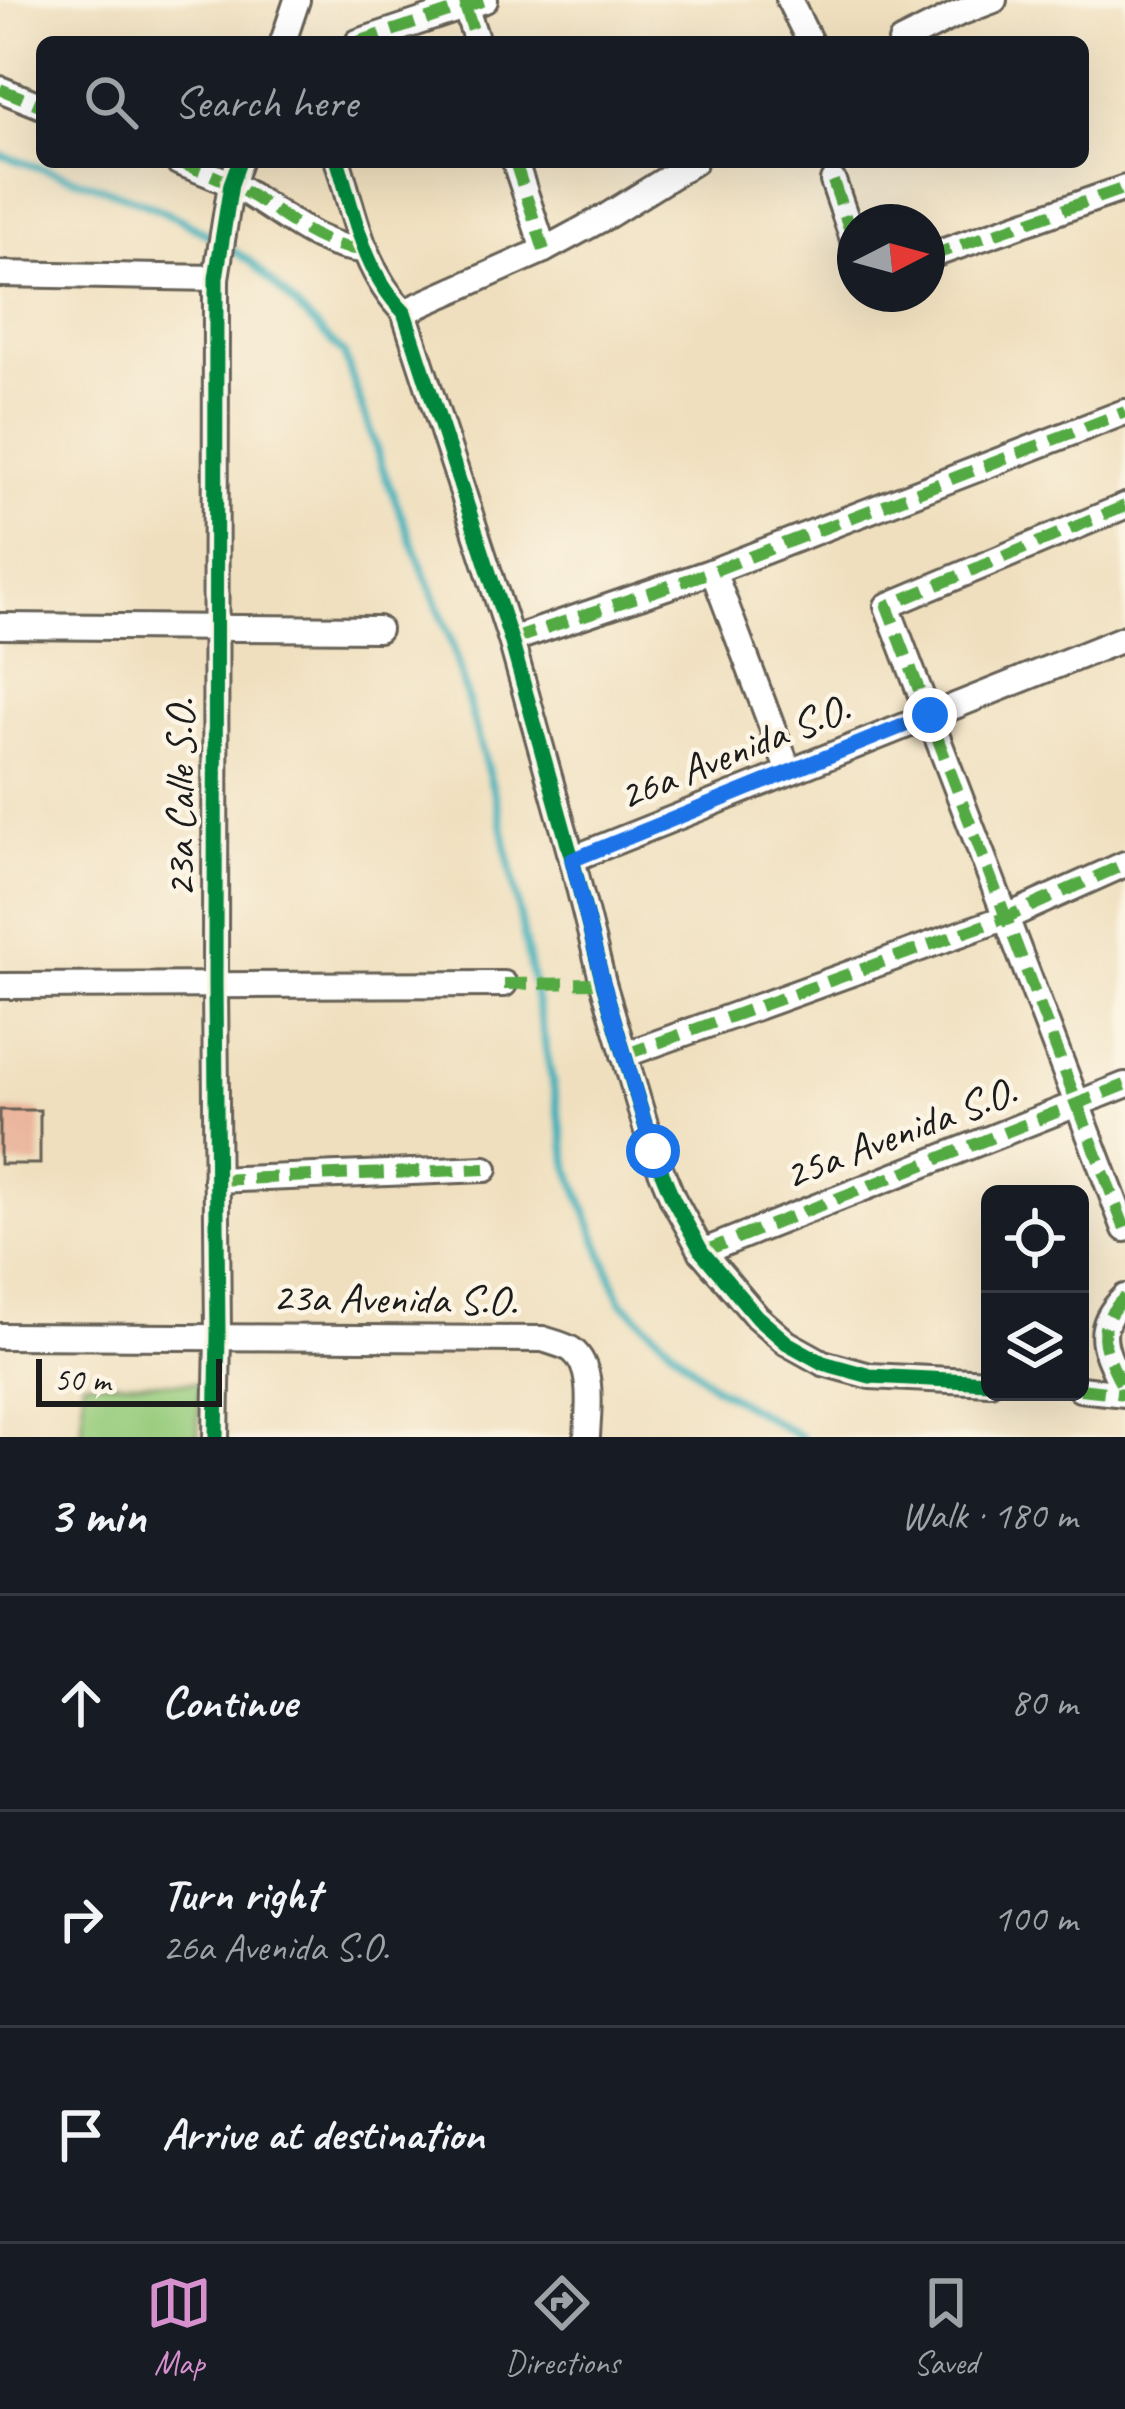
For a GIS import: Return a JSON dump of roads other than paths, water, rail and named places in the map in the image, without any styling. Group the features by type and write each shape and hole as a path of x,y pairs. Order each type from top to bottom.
{"street":[{"path":"285,36 298,0"},
{"path":"789,0 807,36"},
{"path":"910,36 955,7 994,0"},
{"path":"376,36 475,3 477,36"},
{"path":"0,89 36,104"},
{"path":"340,168 375,276 404,312 511,640 623,1055 653,1151 674,1199 702,1252 787,1343 823,1364 870,1376 981,1382"},
{"path":"517,168 544,250"},
{"path":"404,312 544,250 684,168"},
{"path":"235,173 320,238 345,250 366,250"},
{"name":"23a Calle S.O.","path":"216,1437 218,269 235,173"},
{"path":"833,181 841,204"},
{"path":"945,250 1125,188"},
{"path":"0,274 218,269"},
{"path":"511,640 713,571 1125,412"},
{"path":"1125,506 886,606 1125,1229"},
{"path":"713,571 789,772"},
{"path":"0,626 378,629"},
{"name":"26a Avenida S.O.","path":"572,860 1125,638"},
{"path":"623,1055 1007,917 1125,864"},
{"path":"0,986 504,984"},
{"name":"25a Avenida S.O.","path":"702,1252 1125,1085"},
{"path":"216,1180 485,1169"},
{"path":"1089,1390 1125,1393 1103,1328 1110,1311 1125,1297"},
{"name":"23a Avenida S.O.","path":"0,1336 543,1339 572,1350 584,1369 587,1437"}],"waterway":[{"path":"0,155 36,166"},
{"path":"42,168 139,201 216,240"},
{"path":"229,248 251,262 344,354 384,472 450,637 500,814 569,1167 621,1301 713,1386 801,1437"}]}
